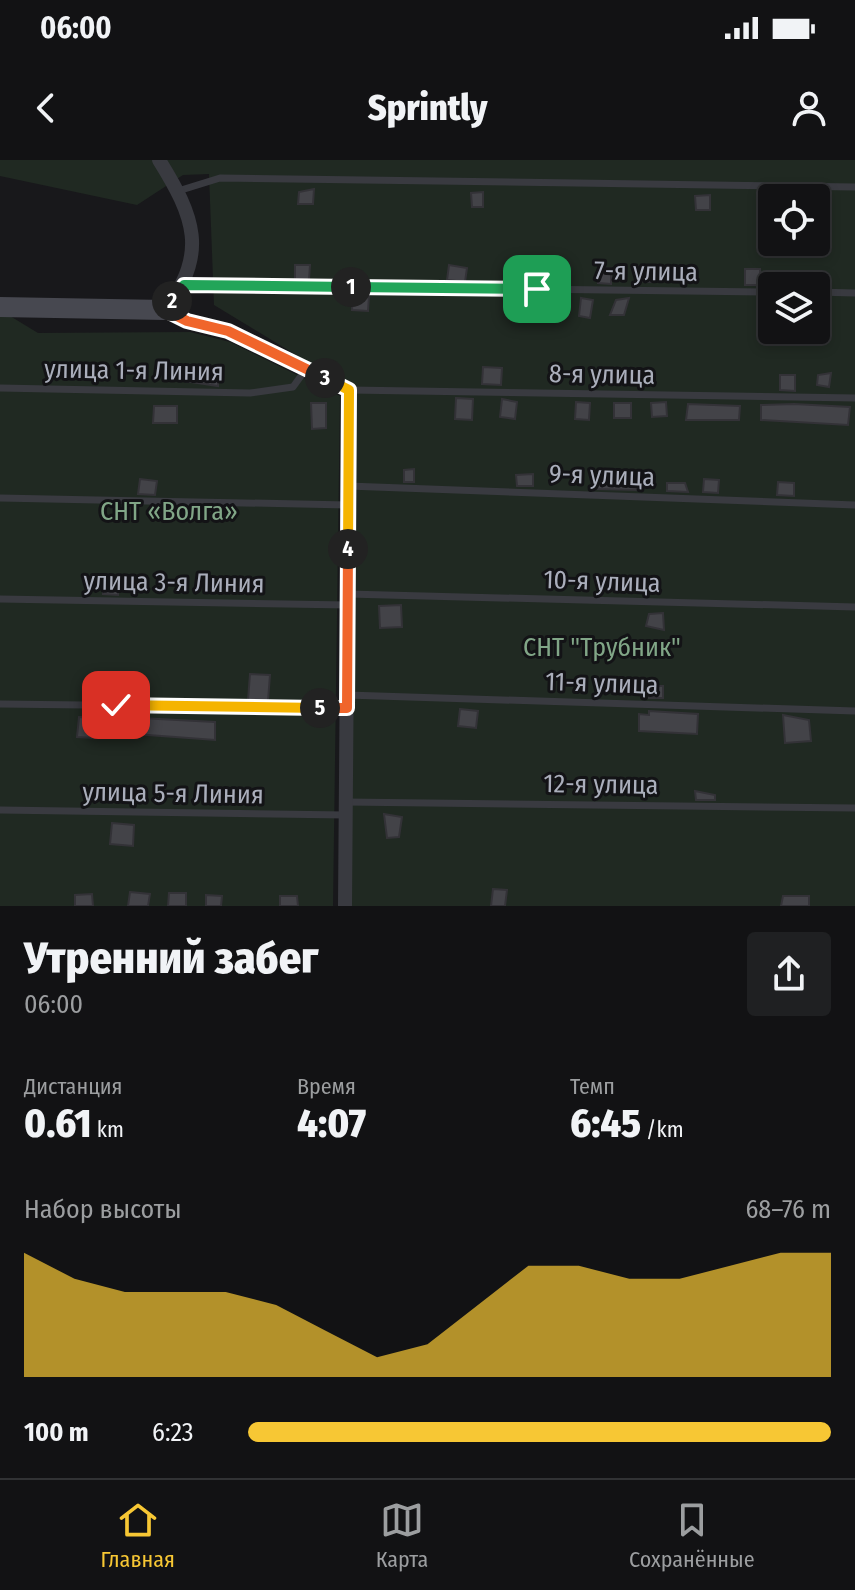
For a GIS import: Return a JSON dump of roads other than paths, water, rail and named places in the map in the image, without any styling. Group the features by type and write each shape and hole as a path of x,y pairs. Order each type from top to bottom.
{"street":[{"path":"159,160 178,191 193,250 192,268 184,285 165,310"},
{"path":"0,307 165,310 187,321 228,331 349,390 345,906"}],"lane":[{"path":"178,191 220,178 855,187"},
{"name":"7-я улица","path":"184,285 758,292"},
{"path":"830,292 855,293"},
{"name":"улица 1-я Линия","path":"0,388 250,393 293,387 306,369"},
{"name":"8-я улица","path":"349,390 855,398"},
{"name":"9-я улица","path":"348,486 855,505"},
{"path":"0,498 348,505"},
{"name":"улица 3-я Линия","path":"0,599 348,600"},
{"name":"10-я улица","path":"348,600 855,607"},
{"name":"11-я улица","path":"0,704 347,702 855,711"},
{"name":"12-я улица","path":"346,808 855,808"},
{"name":"улица 5-я Линия","path":"0,810 346,808"}],"park label":[{"name":"СНТ «Волга»","path":"169,511"},
{"name":"СНТ \"Трубник\"","path":"602,647"}]}
